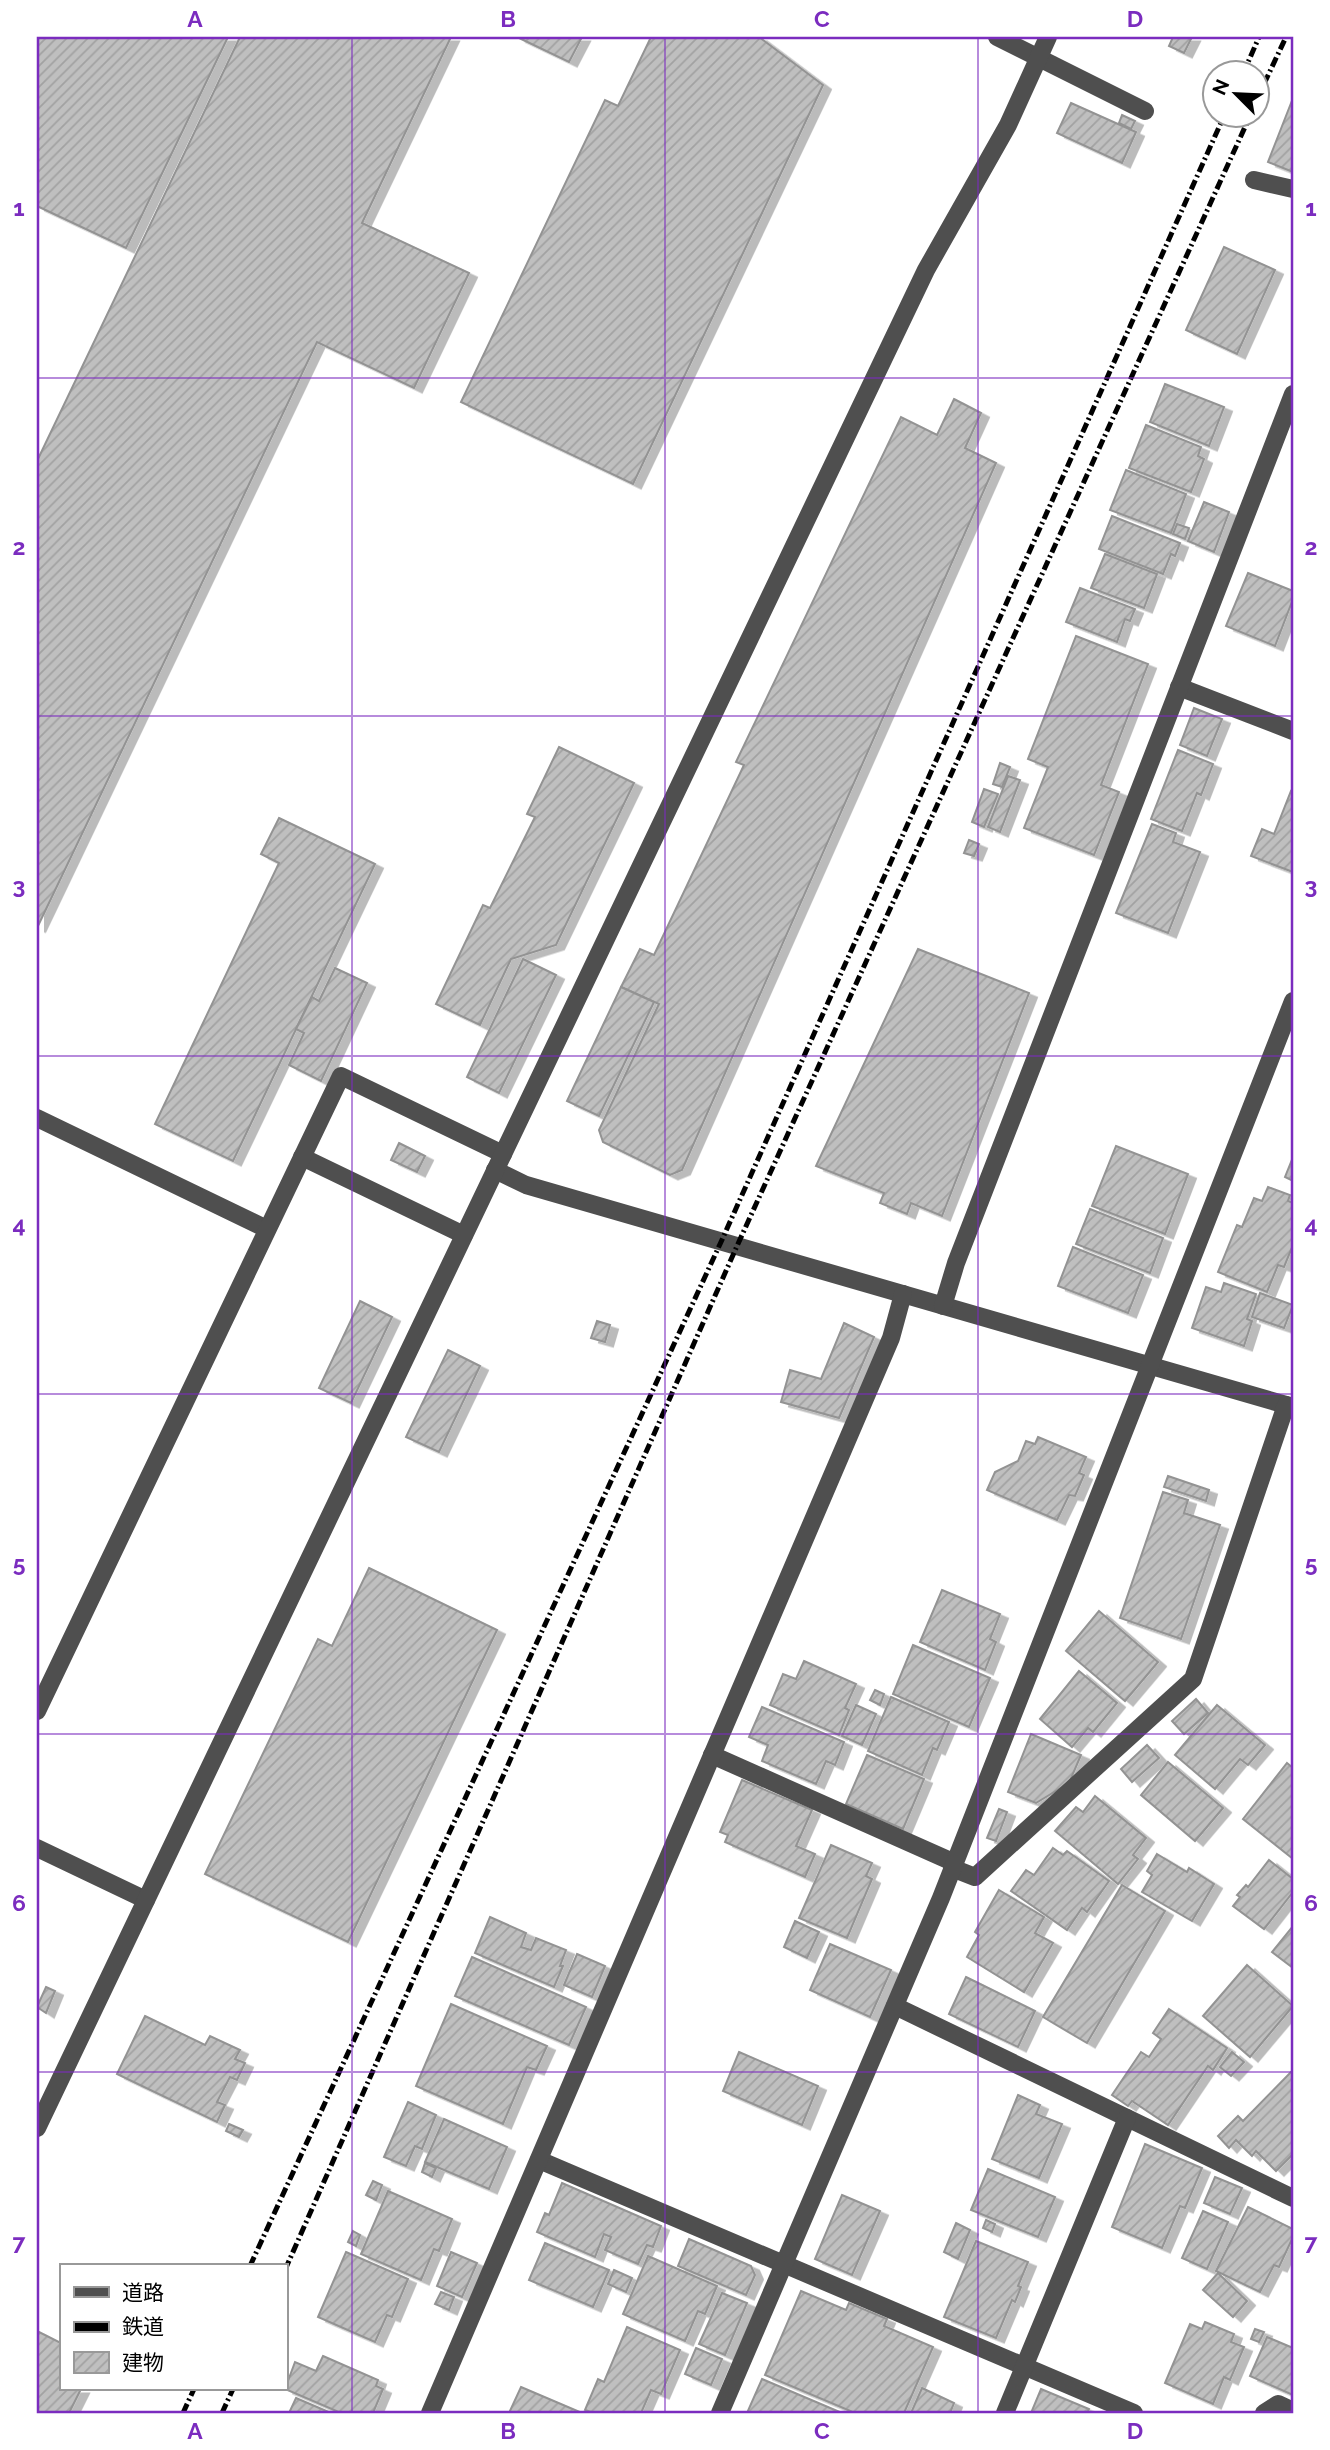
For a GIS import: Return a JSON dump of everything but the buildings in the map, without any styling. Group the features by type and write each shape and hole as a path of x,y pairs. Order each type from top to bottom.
{"street":[{"path":"997,37 1145,111"},
{"path":"37,2128 926,270 1008,125 1048,37"},
{"path":"1254,180 1293,188"},
{"path":"943,1306 956,1263 1293,394"},
{"path":"1179,687 1293,731"},
{"path":"720,2413 954,1865 1293,1001"},
{"path":"37,1711 341,1076 499,1162 526,1185 1290,1406 1193,1679 975,1877 712,1755"},
{"path":"37,1118 267,1228"},
{"path":"302,1157 464,1235"},
{"path":"430,2413 891,1338 903,1294"},
{"path":"39,1855 146,1900"},
{"path":"895,2006 1293,2199"},
{"path":"1004,2413 1127,2118"},
{"path":"539,2160 1134,2413"},
{"path":"1264,2413 1278,2404 1293,2411"}],"railway":[{"path":"1249,60 1259,37"},
{"path":"1270,71 1286,37"},
{"path":"251,2264 721,1242 1218,130"},
{"path":"287,2265 737,1246 1244,130"},
{"path":"183,2413 194,2390"},
{"path":"222,2413 233,2390"}]}
